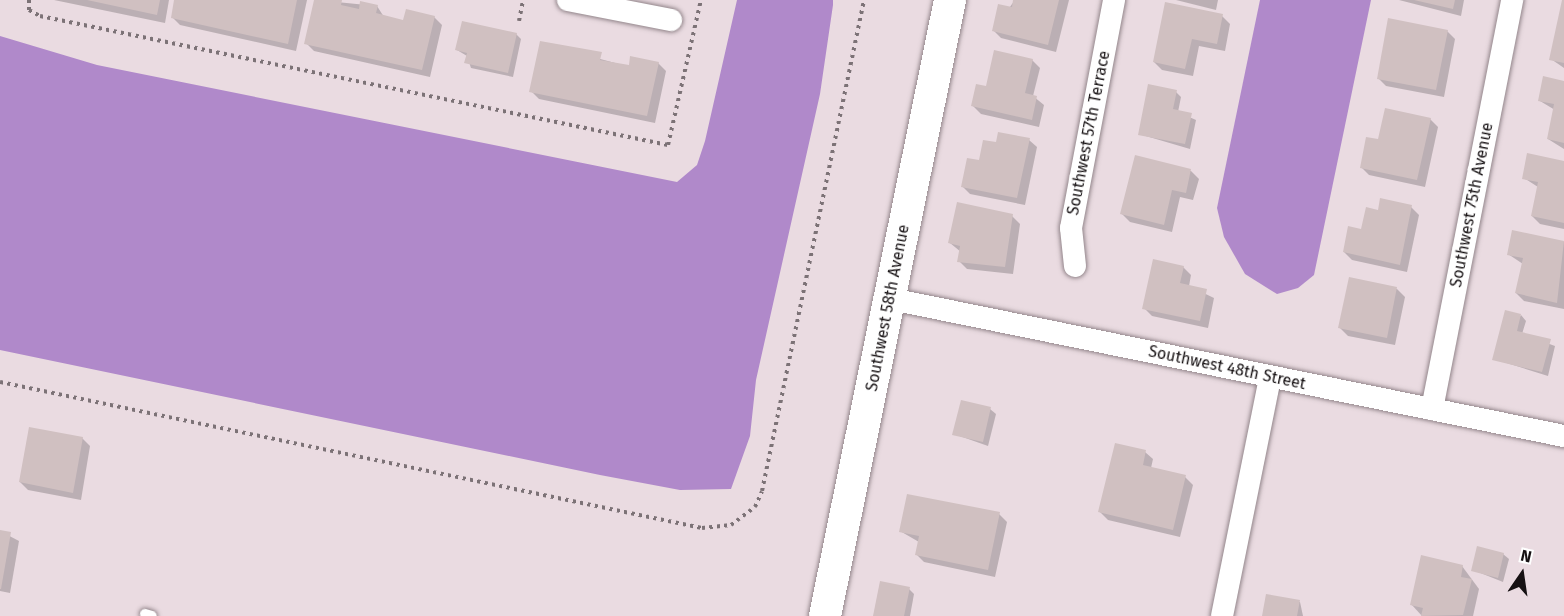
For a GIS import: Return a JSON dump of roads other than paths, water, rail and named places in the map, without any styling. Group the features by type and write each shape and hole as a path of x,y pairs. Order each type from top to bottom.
{"street":[{"path":"570,0 671,20"},
{"name":"Southwest 58th Avenue","path":"825,616 950,0"},
{"name":"Southwest 57th Terrace","path":"1075,266 1071,228 1114,0"},
{"name":"Southwest 75th Avenue","path":"1432,409 1512,0"},
{"name":"Southwest 48th Street","path":"891,299 1564,436"},
{"path":"1222,616 1270,377"}]}
